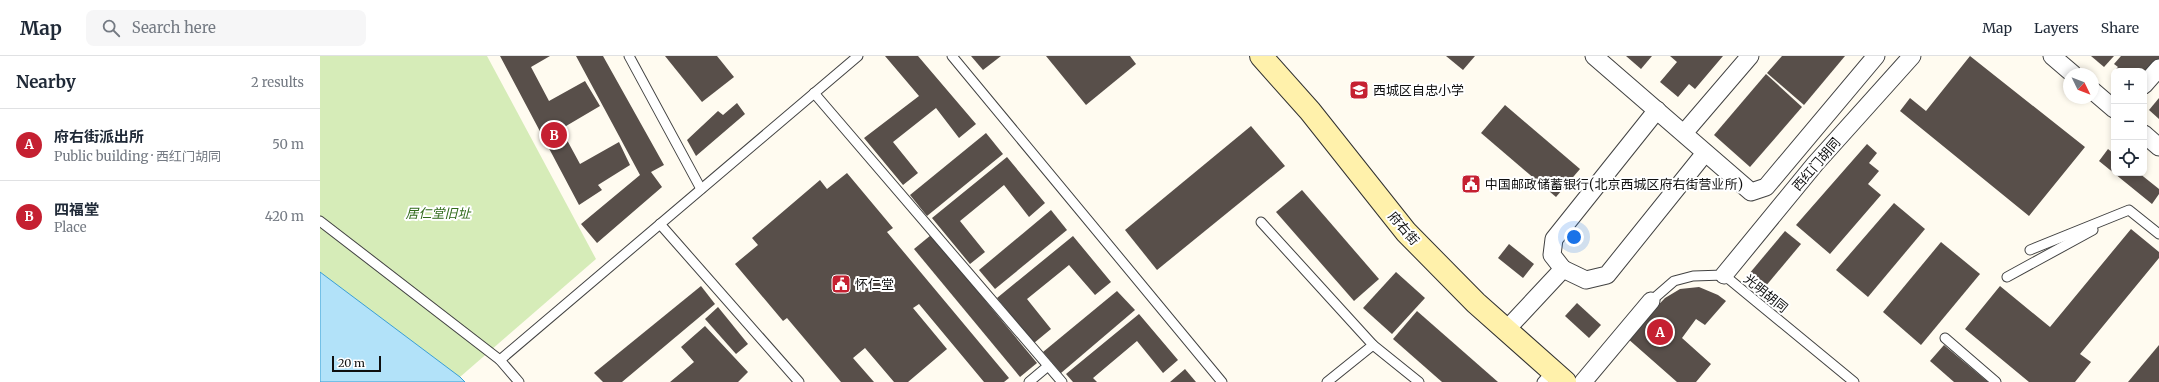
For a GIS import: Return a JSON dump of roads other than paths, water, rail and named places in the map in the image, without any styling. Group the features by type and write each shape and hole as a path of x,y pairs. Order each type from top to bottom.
{"main road":[{"name":"府右街","path":"1261,56 1310,111 1406,232 1553,378"}],"street":[{"path":"1594,56 1751,192 1766,187 1876,56"},
{"path":"1684,133 1750,56"},
{"name":"西红门胡同","path":"1724,276 1815,164 1912,56"},
{"path":"2052,56 2066,68"},
{"path":"2147,82 2159,68"},
{"path":"2099,96 2111,106"},
{"path":"1657,110 1554,239 1552,255 1563,269 1586,280 1607,275 1706,153"},
{"path":"2147,137 2159,147"},
{"path":"1506,330 1563,269"},
{"path":"1583,382 1651,301"}],"lane":[{"path":"629,56 701,189"},
{"path":"500,360 858,56"},
{"path":"952,56 1222,382"},
{"path":"814,93 1062,382"},
{"path":"2129,210 2159,234"},
{"path":"2030,250 2129,210"},
{"path":"2007,277 2129,210"},
{"path":"320,221 500,360 519,382"},
{"path":"1261,222 1374,345 1419,382"},
{"path":"660,224 799,382"},
{"name":"光明胡同","path":"1651,301 1674,281 1693,276 1724,276 1854,382"},
{"path":"1945,338 1996,382"},
{"path":"1327,382 1374,345"},
{"path":"1029,382 1048,366"}],"water":[{"path":"320,272 460,377 465,382 320,382"}],"place":[{"name":"西城区自忠小学","path":"1359,90"},
{"name":"四福堂","path":"554,135"},
{"name":"中国邮政储蓄银行(北京西城区府右街营业所)","path":"1471,184"},
{"name":"怀仁堂","path":"841,284"},
{"name":"府右街派出所","path":"1660,332"}],"park label":[{"name":"居仁堂旧址","path":"438,213"}]}
